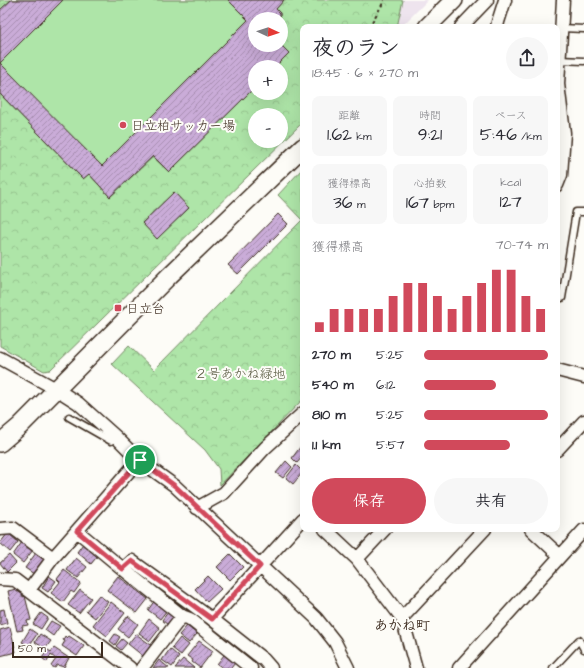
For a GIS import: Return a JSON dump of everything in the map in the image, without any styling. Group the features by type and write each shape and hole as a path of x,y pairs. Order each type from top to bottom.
{"street":[{"path":"430,24 454,0"},
{"path":"464,24 487,0"},
{"path":"498,24 505,0"},
{"path":"560,44 563,0"},
{"path":"560,100 564,133 560,178"},
{"path":"0,443 20,426 170,275 300,150"},
{"path":"0,358 78,403 140,460 175,486 316,618 335,642 348,668"},
{"path":"560,371 584,377"},
{"path":"197,508 224,493 265,448 300,416"},
{"path":"560,447 584,421"},
{"path":"29,590 53,558 140,460"},
{"path":"212,619 300,522"},
{"path":"0,529 13,528 53,558"},
{"path":"459,668 584,530"},
{"path":"77,531 182,616 190,619 251,668"},
{"path":"328,532 357,559 402,618 416,668"},
{"path":"357,559 382,532"},
{"path":"402,618 482,532"},
{"path":"534,532 560,556"},
{"path":"123,569 132,561 212,619 264,660 271,668"},
{"path":"0,580 15,580 130,668"},
{"path":"142,668 182,616"}],"lane":[{"path":"561,28 584,29"},
{"path":"560,60 584,61"},
{"path":"560,298 562,298 576,212 584,212"},
{"path":"69,417 111,441 116,437"},
{"path":"553,668 579,640 584,649"}],"path":[{"path":"371,24 384,0"}],"shaded area":[{"path":"403,0 428,0 404,24 398,24"}],"green space":[{"path":"0,0 403,0 398,24 300,24 300,125 288,137 288,108 248,108 248,148 276,148 50,370 44,371 0,346"},
{"name":"日立柏サッカー場","path":"11,0 284,0 276,9 279,12 248,12 248,52 255,52 255,60 248,60 248,94 169,172 153,157 110,197 89,174 83,179 0,94 0,10"},
{"name":"２号あかね緑地","path":"300,171 300,218 278,195"},
{"name":"２号あかね緑地","path":"300,222 300,402 220,485 219,469 205,450 112,364 129,346 154,370"}],"building":[{"path":"11,0 63,0 0,63 0,10"},
{"path":"228,0 284,0 276,9 279,12 248,12 248,20"},
{"path":"248,20 248,52 289,53 282,60 248,60 248,94 169,172 153,156 110,197 89,174 83,179 0,94 0,63 102,166"},
{"path":"174,192 189,208 157,239 142,223"},
{"path":"278,214 288,224 238,274 228,265"},
{"path":"300,447 300,460 297,463 292,458"},
{"path":"286,461 292,467 283,478 276,473"},
{"path":"296,465 300,469 300,476 293,484 286,478"},
{"path":"8,533 18,542 10,552 0,543"},
{"path":"85,541 100,553 91,564 77,552"},
{"path":"22,542 33,550 23,563 13,555"},
{"path":"36,553 45,560 34,574 25,568"},
{"path":"230,554 243,567 230,580 217,567"},
{"path":"9,555 16,563 7,572 0,563"},
{"path":"76,558 87,567 78,578 67,570"},
{"path":"64,570 81,583 74,593 71,591 63,602 51,593 60,582 57,579"},
{"path":"49,576 56,581 48,592 42,588"},
{"path":"118,576 148,599 137,613 107,590"},
{"path":"208,576 221,589 207,602 195,589"},
{"path":"16,589 17,592 22,591 23,597 25,596 31,620 27,621 28,625 22,626 23,630 17,631 8,591"},
{"path":"80,590 91,598 79,613 68,605"},
{"path":"99,595 108,602 95,618 86,611"},
{"path":"155,600 167,610 160,619 148,610"},
{"path":"111,602 125,613 107,636 93,625"},
{"path":"4,609 7,623 0,625 0,610"},
{"path":"169,611 175,615 168,625 162,620"},
{"path":"41,613 48,618 41,629 33,624"},
{"path":"128,616 138,624 128,637 118,629"},
{"path":"149,619 160,628 150,641 139,633"},
{"path":"51,621 60,626 53,636 45,630"},
{"path":"187,626 197,634 189,643 179,635"},
{"path":"10,627 16,652 0,656 0,630"},
{"path":"30,629 37,634 29,646 22,642"},
{"path":"40,634 51,641 45,649 35,642"},
{"path":"115,634 120,637 115,645 110,641"},
{"path":"136,634 151,645 143,656 128,644"},
{"path":"65,636 67,638 69,636 84,646 77,656 62,646 65,641 63,640"},
{"path":"180,638 189,645 181,655 172,648"},
{"path":"122,639 127,643 121,650 116,646"},
{"path":"199,641 213,651 200,668 187,656"},
{"path":"54,648 69,658 64,667 57,665 55,668 51,666 56,659 51,655 47,662 42,658 48,650 51,652"},
{"path":"170,649 179,657 172,667 162,660"},
{"path":"224,655 235,663 231,668 223,668 217,664"},
{"path":"183,659 194,668 175,668"},
{"path":"159,660 169,668 153,668"}],"place":[{"name":"日立柏サッカー場","path":"123,125"},
{"name":"日立台","path":"118,308"}],"district":[{"name":"あかね町","path":"402,625"}],"route":[{"path":"140,460 175,486 260,566 212,619 132,561 123,569 77,531 140,460"}]}
